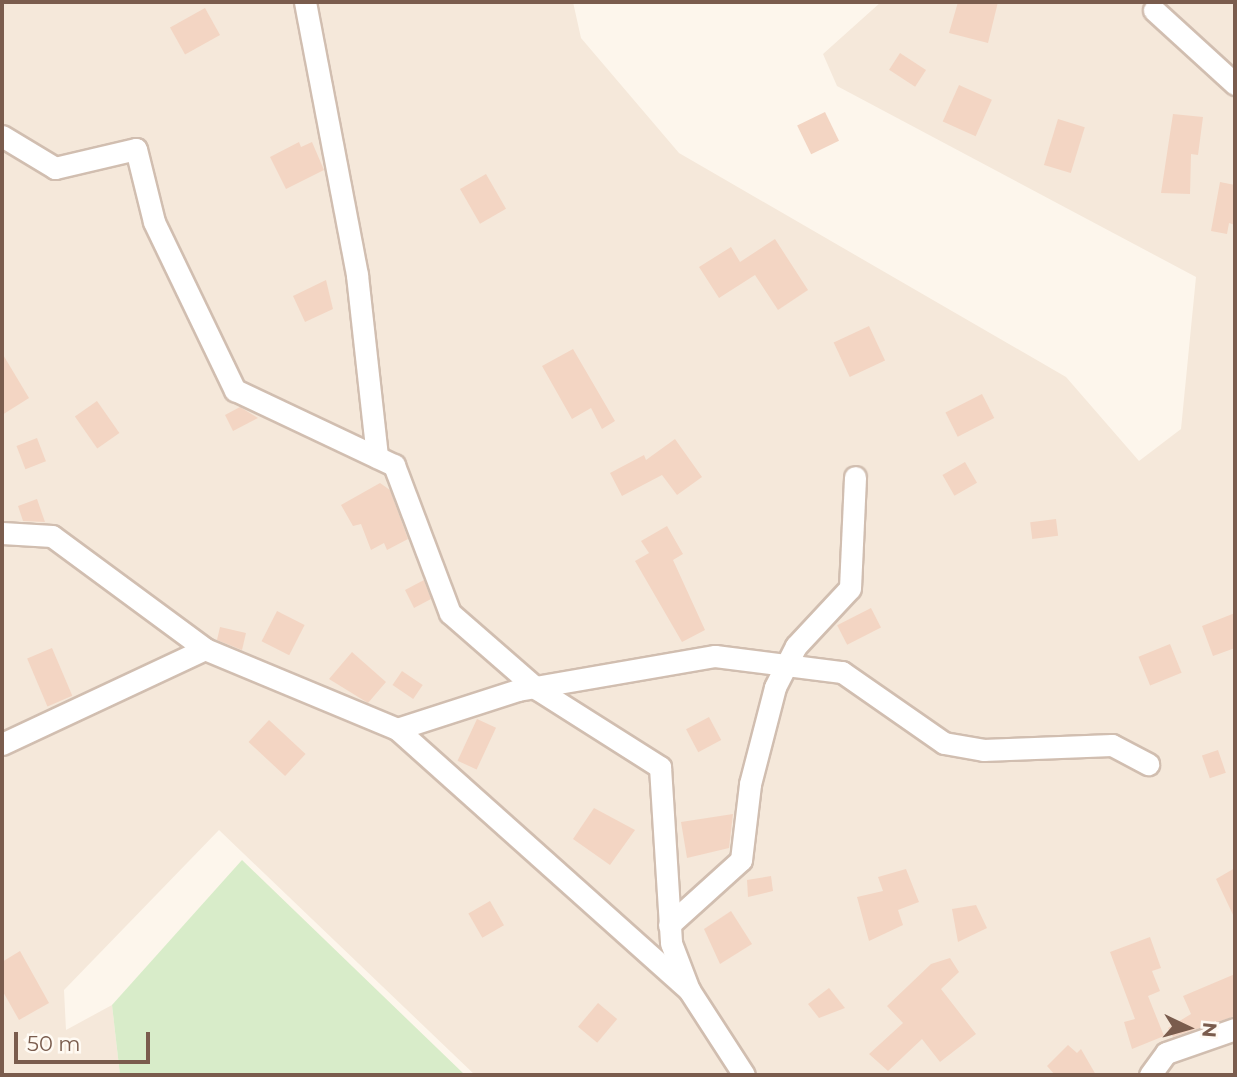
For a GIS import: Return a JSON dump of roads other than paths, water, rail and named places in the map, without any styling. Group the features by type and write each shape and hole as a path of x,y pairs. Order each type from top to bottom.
{"street":[{"path":"305,2 357,275 377,457"},
{"path":"1154,10 1235,84"},
{"path":"2,136 55,168 136,149 154,222 235,390 394,465 450,613 537,690 660,767 669,925 689,990"},
{"path":"669,925 741,860 751,784 788,661 850,588 855,477"},
{"path":"2,533 52,536 205,649 397,729 689,990 744,1075"},
{"path":"2,744 205,649"},
{"path":"397,729 537,690 715,656 788,661 842,672 944,743 983,750 1112,745 1148,764"},
{"path":"1150,1075 1166,1054 1235,1029"}]}
